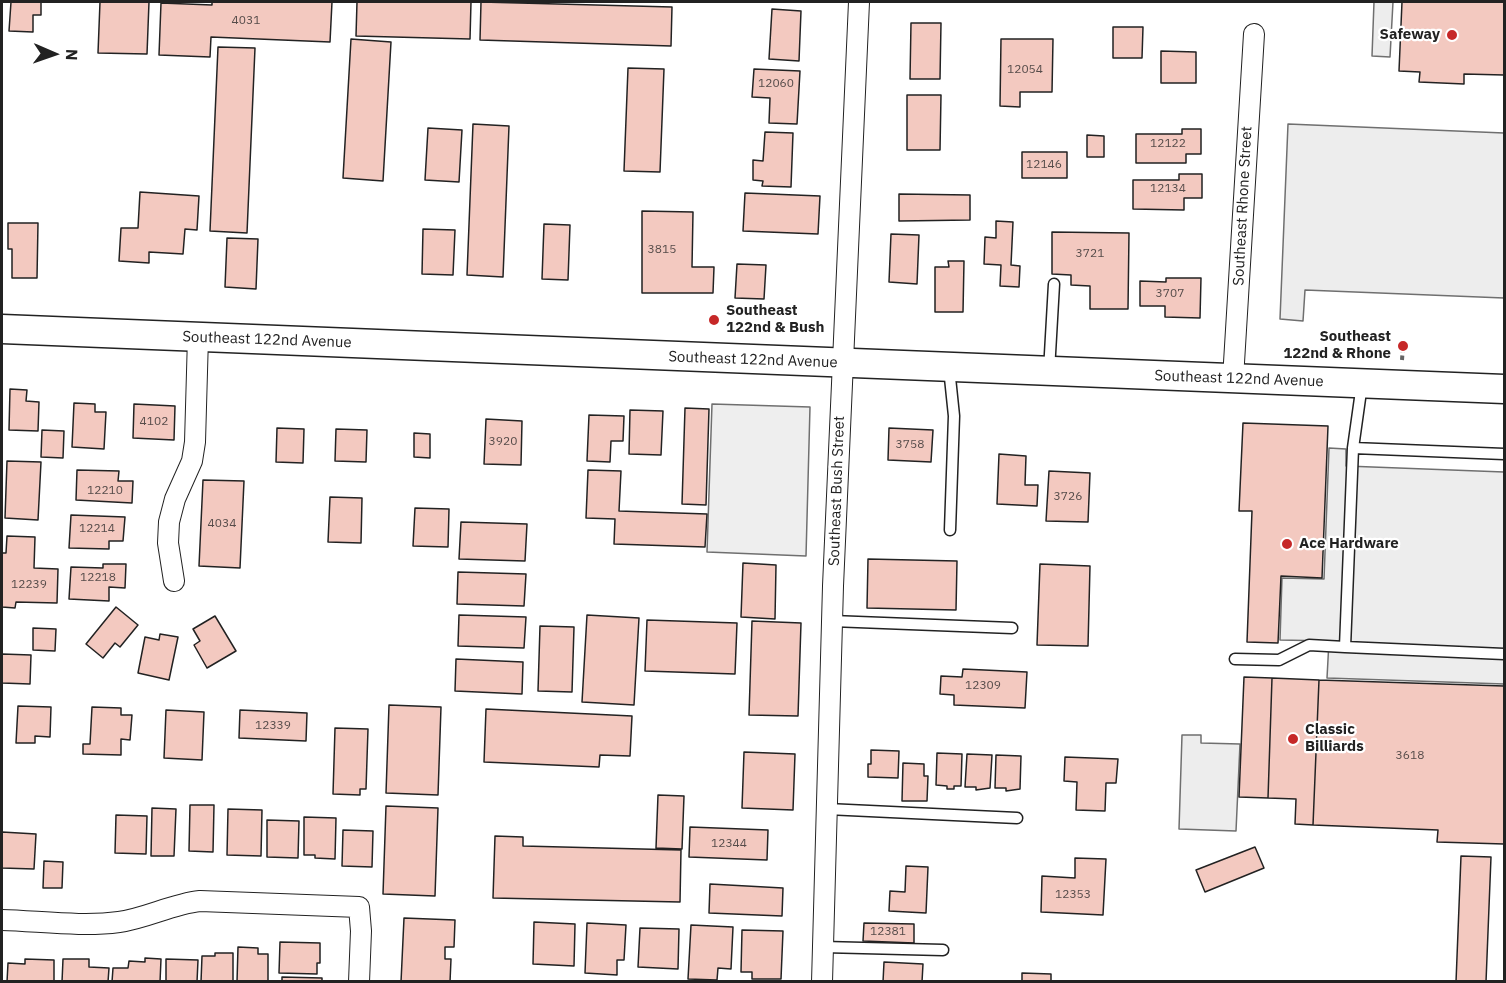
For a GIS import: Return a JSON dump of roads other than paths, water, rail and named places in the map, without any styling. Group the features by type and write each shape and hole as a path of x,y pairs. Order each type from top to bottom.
{"main road":[{"name":"Southeast 122nd Avenue","path":"2,329 1504,389"}],"street":[{"name":"Southeast Bush Street","path":"822,981 832,621 859,2"},
{"name":"Southeast Rhone Street","path":"1233,379 1254,34"},
{"path":"174,581 168,543 168,522 175,499 192,461 195,442 198,337"},
{"path":"2,920 110,923 200,901 359,907 361,931 359,981"}],"lane":[{"path":"1049,372 1054,284"},
{"path":"949,368 954,416 950,530"},
{"path":"1345,647 1353,448 1362,384"},
{"path":"1353,448 1504,454"},
{"path":"832,621 1012,628"},
{"path":"1235,659 1279,660 1309,645 1504,654"},
{"path":"827,809 1017,818"},
{"path":"823,947 943,950"}],"place":[{"name":"Safeway","path":"1452,35"},
{"name":"Southeast 122nd & Bush","path":"714,320"},
{"name":"Southeast 122nd & Rhone","path":"1403,346"},
{"name":"Ace Hardware","path":"1287,544"},
{"name":"Classic Billiards","path":"1293,739"}]}
